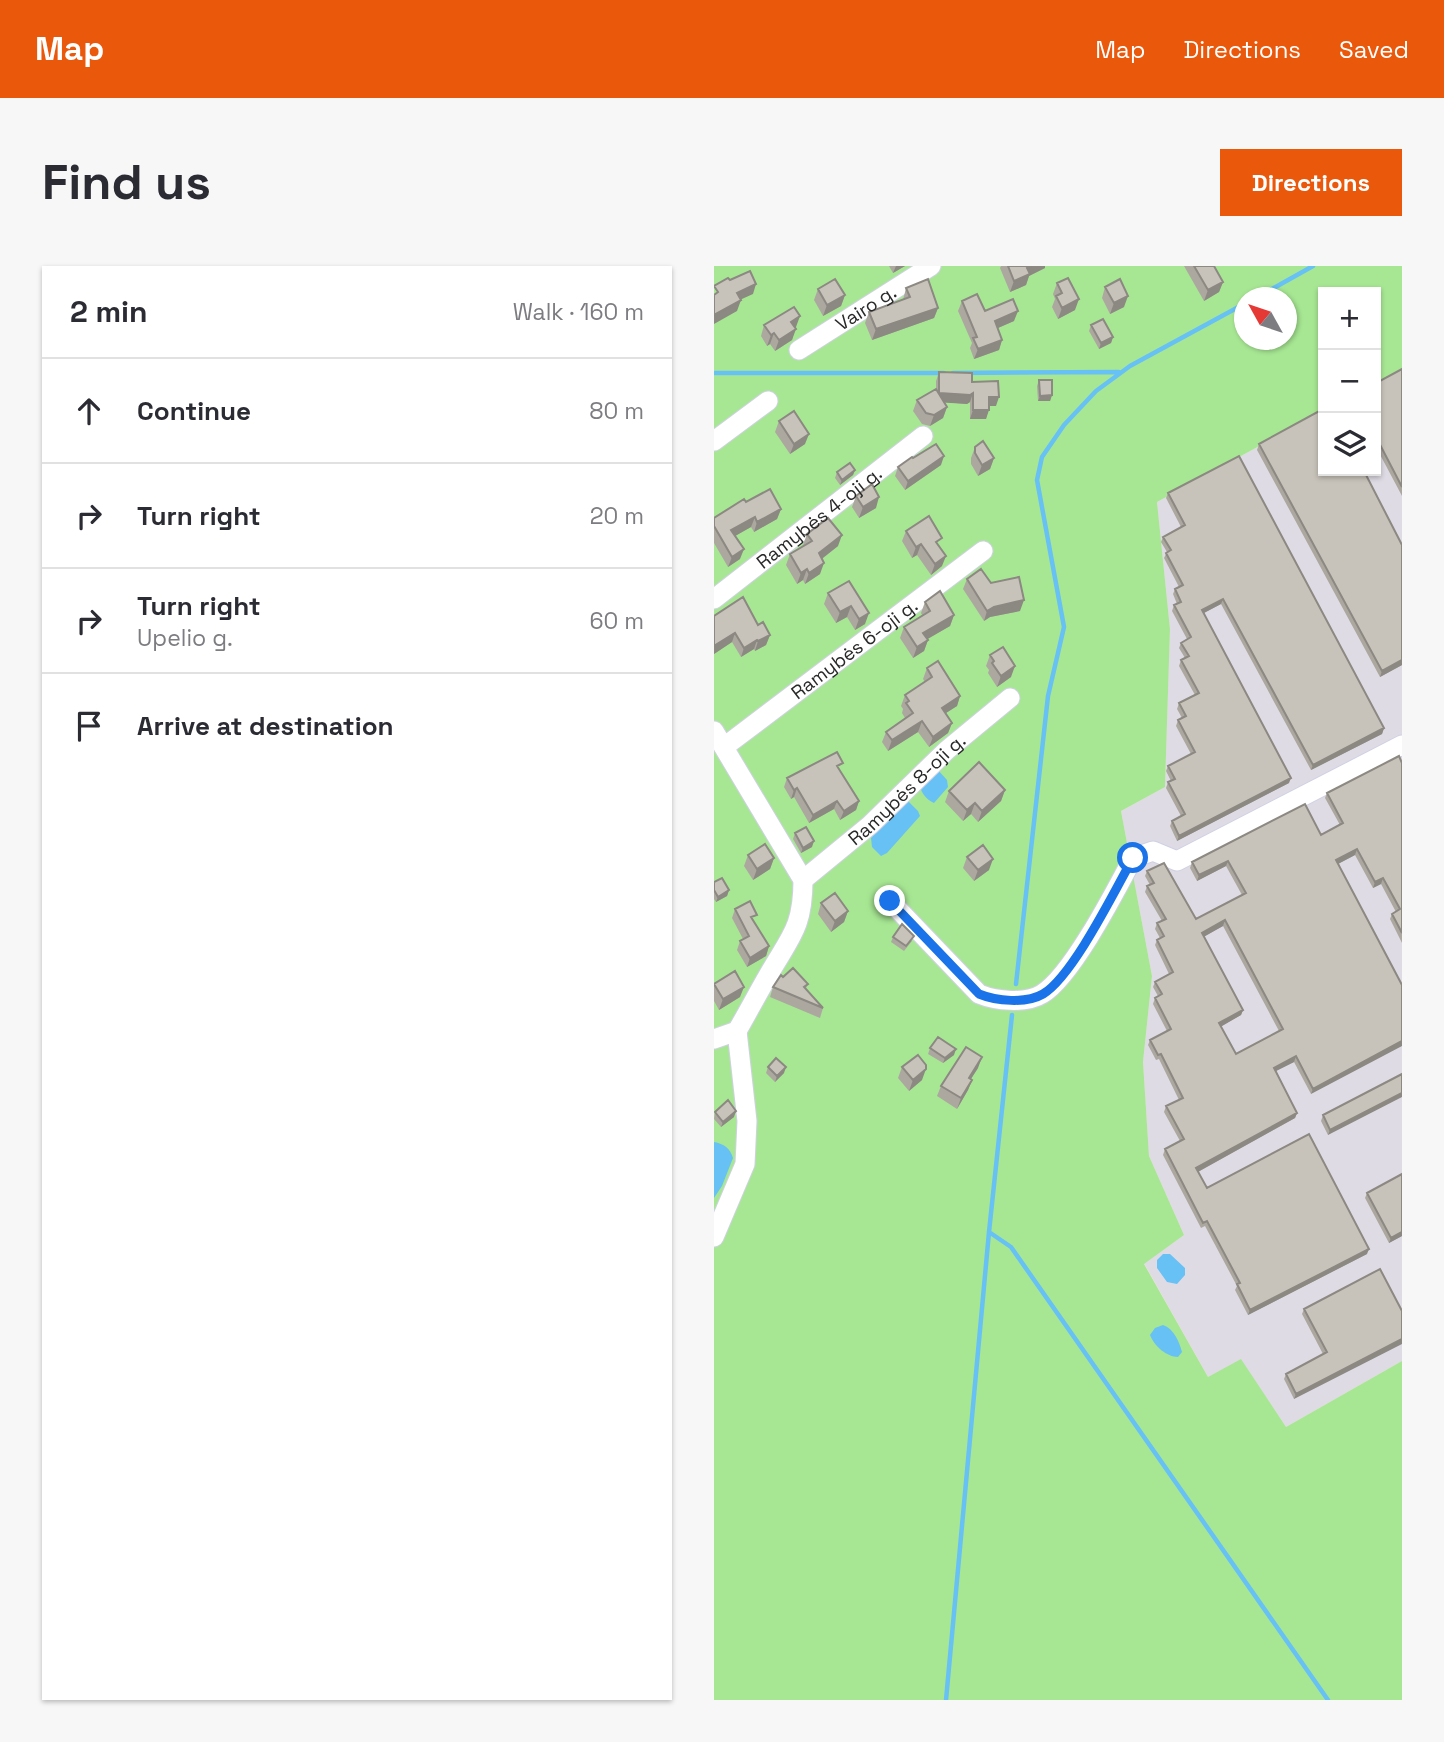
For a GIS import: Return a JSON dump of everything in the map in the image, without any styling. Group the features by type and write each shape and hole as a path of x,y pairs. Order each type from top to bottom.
{"street":[{"name":"Vairo g.","path":"799,349 931,266"},
{"path":"714,441 768,401"},
{"name":"Ramybės 4-oji g.","path":"714,599 923,436"},
{"name":"Ramybės 6-oji g.","path":"719,739 983,551"},
{"name":"Ramybės 8-oji g.","path":"803,880 870,825 947,750 1010,698"},
{"path":"714,1237 745,1164 747,1121 737,1031 770,971 794,936 803,904 803,880 719,739"},
{"path":"890,901 979,994 990,999 1028,1000 1042,995 1055,984 1076,957 1133,858 1153,851 1177,861 1402,745"},
{"path":"714,1039 737,1031"}],"shaded area":[{"path":"1402,368 1402,1361 1286,1427 1241,1360 1208,1377 1144,1263 1184,1235 1149,1156 1143,1062 1152,976 1121,811 1165,787 1170,629 1157,502 1318,414 1318,476 1381,476 1381,380"}],"green space":[{"path":"714,266 1402,266 1402,368 1381,380 1381,287 1318,287 1318,414 1157,502 1170,629 1165,787 1121,811 1152,976 1143,1062 1149,1156 1184,1235 1144,1264 1208,1377 1241,1359 1286,1427 1402,1361 1402,1700 714,1700"}],"water":[{"path":"937,769 947,780 948,787 934,803 924,796 920,785"},
{"path":"908,801 920,816 887,853 881,856 872,847 871,838 900,805"},
{"path":"714,1142 726,1147 733,1158 714,1198"},
{"path":"1163,1254 1170,1254 1185,1268 1185,1275 1177,1284 1167,1282 1157,1268 1157,1260"},
{"path":"1163,1325 1173,1332 1178,1340 1182,1352 1178,1357 1165,1353 1150,1335 1155,1328"}],"building":[{"path":"1008,266 1031,266 1027,268 1030,274 1014,281"},
{"path":"1194,266 1214,266 1223,282 1208,290"},
{"path":"750,271 756,284 737,293 741,300 714,315 714,295 718,292 714,286"},
{"path":"1068,278 1079,299 1062,308 1056,296 1062,293 1057,283"},
{"path":"835,279 845,295 827,305 818,289"},
{"path":"928,279 938,308 876,329 869,312 910,297 906,288"},
{"path":"1120,279 1128,296 1114,303 1105,287"},
{"path":"977,294 985,311 1013,299 1018,311 995,321 1002,340 978,349 973,338 977,337 962,301"},
{"path":"794,307 800,316 791,322 796,329 779,340 774,333 771,335 764,325"},
{"path":"1103,319 1113,337 1101,343 1091,325"},
{"path":"1402,369 1402,487 1381,447 1381,380"},
{"path":"939,372 972,373 972,382 998,381 999,397 989,397 989,410 973,410 973,393 939,393"},
{"path":"1039,380 1052,380 1052,395 1040,396"},
{"path":"936,389 947,407 934,415 926,413 917,400"},
{"path":"794,411 809,434 794,444 779,421"},
{"path":"1318,412 1318,476 1367,476 1402,545 1402,660 1382,671 1259,444"},
{"path":"983,441 994,458 982,465 975,453 975,447"},
{"path":"936,444 944,456 908,481 898,467"},
{"path":"1239,456 1384,728 1313,765 1223,599 1202,610 1291,778 1179,836 1172,821 1185,814 1168,782 1175,779 1168,766 1195,752 1178,720 1186,716 1179,703 1199,693 1181,660 1189,656 1181,643 1191,637 1174,605 1181,602 1175,589 1183,585 1166,553 1171,550 1163,537 1185,525 1168,493"},
{"path":"850,463 855,470 842,480 837,472"},
{"path":"872,484 879,497 863,507 856,496"},
{"path":"770,489 781,509 757,522 755,517 731,530 744,549 732,557 714,526 714,518 744,499 746,502"},
{"path":"929,516 942,538 936,542 946,556 935,564 921,544 916,547 906,531"},
{"path":"828,518 842,535 819,553 824,563 809,573 807,569 801,573 790,554 812,541 807,534"},
{"path":"981,569 991,583 1019,577 1024,600 987,611 967,579"},
{"path":"849,581 869,613 859,619 851,606 840,612 828,593"},
{"path":"940,591 954,615 923,633 928,640 917,647 904,627 930,611 925,602"},
{"path":"743,597 758,625 763,622 770,635 744,648 735,633 714,646 714,616"},
{"path":"1003,647 1015,666 1001,676 990,655"},
{"path":"938,661 960,696 942,708 952,723 933,737 922,721 892,740 886,732 913,713 906,703 909,701 905,695 932,677 927,668"},
{"path":"837,752 843,763 837,766 859,801 844,811 837,801 813,815 797,788 794,790 787,778"},
{"path":"1399,756 1402,763 1402,933 1392,914 1400,909 1383,878 1375,882 1357,849 1336,860 1402,985 1402,1041 1313,1089 1296,1056 1274,1068 1297,1113 1196,1168 1207,1188 1309,1134 1369,1249 1250,1310 1237,1284 1240,1283 1207,1221 1203,1223 1165,1149 1184,1139 1166,1106 1183,1098 1161,1054 1158,1055 1150,1040 1171,1029 1155,998 1162,994 1155,982 1173,972 1157,940 1164,936 1157,923 1166,919 1147,886 1154,883 1147,871 1164,863 1196,919 1246,893 1228,861 1199,875 1192,862 1305,804 1321,835 1343,823 1327,793","holes":["1225,920 1283,1029 1236,1054 1219,1023 1243,1010 1202,933"]},
{"path":"979,762 1005,790 982,811 975,803 967,810 949,791"},
{"path":"806,827 814,841 803,848 795,833"},
{"path":"765,844 774,858 757,869 748,855"},
{"path":"983,845 993,859 978,870 967,857"},
{"path":"722,878 729,890 718,897 714,882"},
{"path":"835,893 848,911 835,921 821,903"},
{"path":"750,901 757,915 751,917 769,946 750,958 740,941 749,936 735,909"},
{"path":"902,924 914,936 906,946 893,937"},
{"path":"793,968 808,984 804,987 823,1008 773,987 781,975 783,977"},
{"path":"735,971 744,987 723,999 714,984"},
{"path":"938,1037 956,1049 945,1058 930,1048"},
{"path":"966,1047 982,1057 961,1098 941,1086"},
{"path":"918,1055 926,1069 913,1080 902,1067"},
{"path":"776,1058 786,1067 777,1076 768,1067"},
{"path":"1402,1074 1402,1093 1330,1130 1323,1115"},
{"path":"728,1100 736,1111 723,1122 715,1112"},
{"path":"1402,1174 1402,1232 1391,1238 1367,1193"},
{"path":"1380,1269 1402,1311 1402,1339 1296,1394 1286,1374 1327,1352 1304,1309"}],"waterway":[{"path":"1276,287 1313,266"},
{"path":"1016,984 1048,696 1064,627 1037,480 1042,457 1064,425 1096,391 1130,366 1234,309"},
{"path":"953,373 1119,372"},
{"path":"714,373 944,373"},
{"path":"946,1700 1012,1015"},
{"path":"989,1232 1011,1247 1328,1700"}],"route":[{"path":"890,901 979,994 990,999 1028,1000 1042,995 1055,984 1076,957 1133,858"}]}
